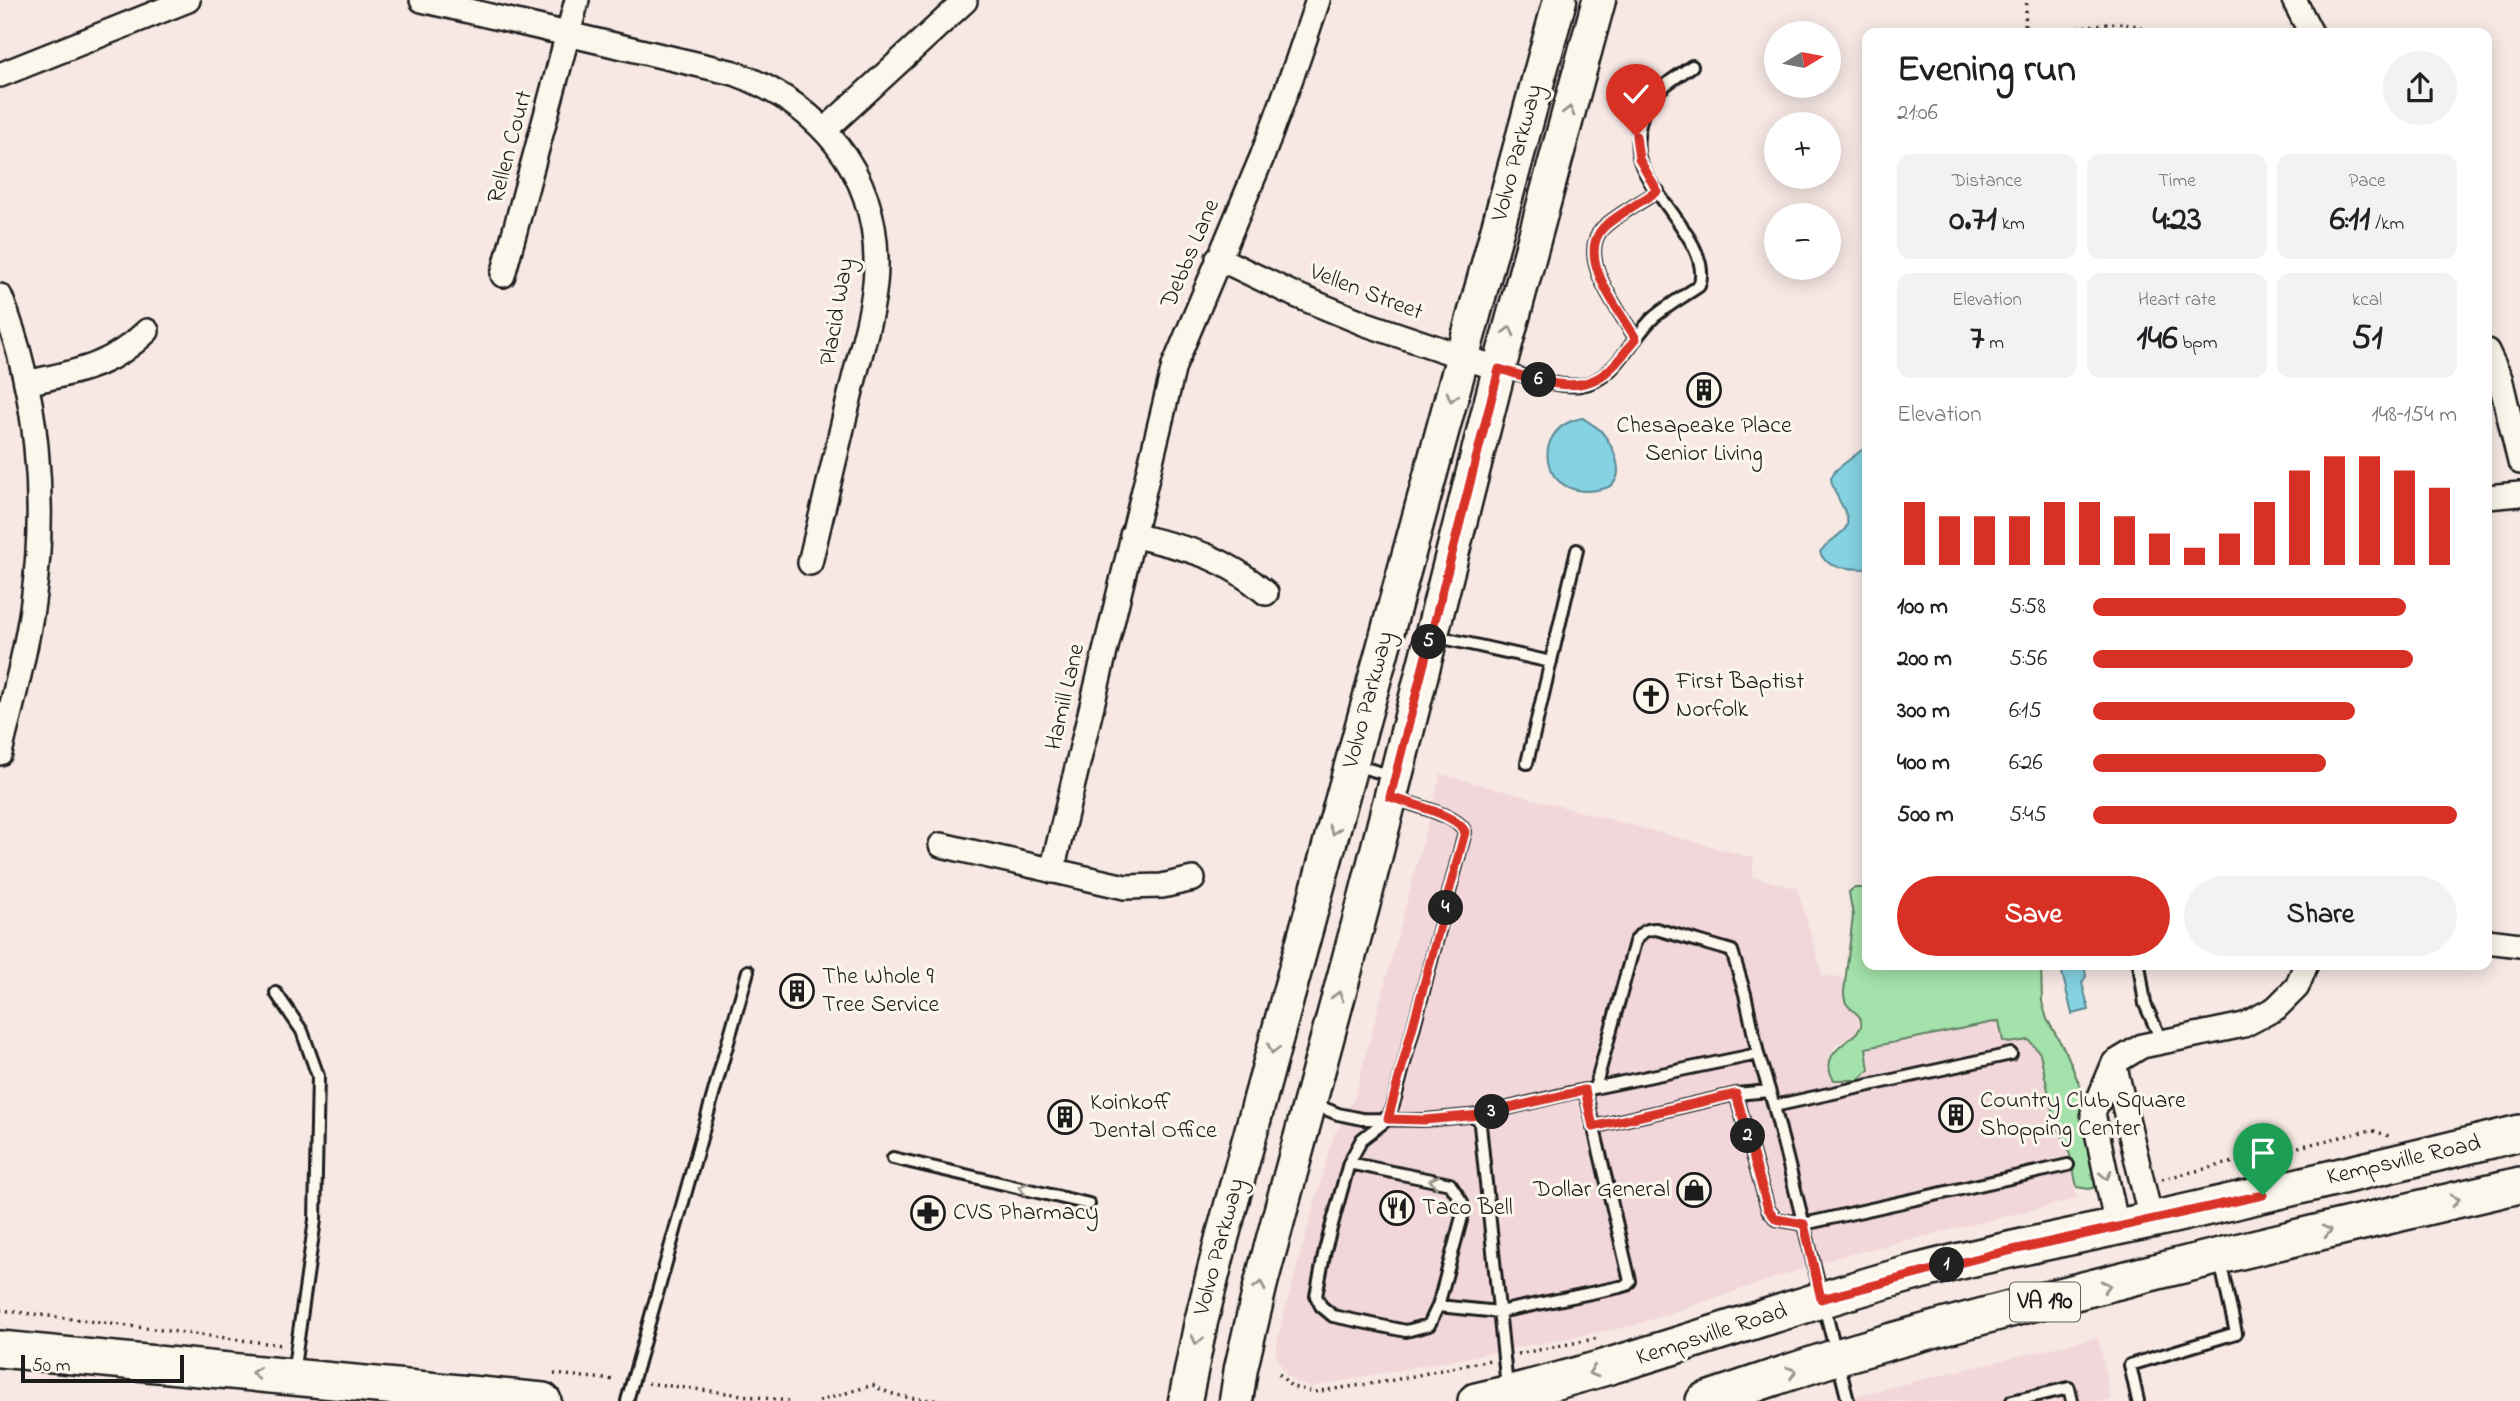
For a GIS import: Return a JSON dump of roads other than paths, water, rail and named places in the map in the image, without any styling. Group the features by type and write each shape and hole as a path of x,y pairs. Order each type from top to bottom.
{"main road":[{"name":"Volvo Parkway","path":"1185,1401 1222,1238 1560,0"},
{"name":"Volvo Parkway","path":"1236,1401 1251,1322 1393,787 1499,369 1599,0"},
{"name":"Kempsville Road","path":"1492,1397 1572,1379 1821,1299 1926,1270 2520,1133"},
{"name":"Kempsville Road","path":"1704,1401 1912,1336 2219,1257 2520,1185"},
{"path":"0,1349 294,1362 548,1387"}],"street":[{"path":"0,75 188,0"},
{"name":"Placid Way","path":"422,0 734,73 785,96 825,130 837,144 856,174 864,195 877,260 865,337 810,563"},
{"name":"Rellen Court","path":"503,275 578,0"},
{"name":"Debbs Lane","path":"1132,535 1174,366 1262,157 1318,0"},
{"path":"2294,0 2308,28"},
{"path":"825,130 965,1"},
{"name":"Vellen Street","path":"1218,258 1293,294 1366,324 1499,369"},
{"path":"0,296 26,383 35,443 38,536 33,600 24,658 0,753"},
{"path":"26,383 80,371 106,362 132,346 147,331"},
{"path":"2492,361 2500,378 2520,462"},
{"path":"2492,497 2520,494"},
{"path":"1132,535 1206,554 1241,572 1266,593"},
{"name":"Hamill Lane","path":"1052,871 1132,535"},
{"path":"940,845 1125,887 1162,886 1193,879"},
{"path":"2492,941 2519,939"},
{"path":"2116,1227 2094,1113 2114,1063 2142,1046 2244,1025 2276,1008 2297,987 2304,970"},
{"path":"2114,1063 2151,1220"}],"lane":[{"path":"1499,369 1556,384 1581,385 1595,381 1609,370 1654,317 1699,286 1702,279 1701,266 1690,241 1639,159 1636,136 1643,112 1652,96 1692,66"},
{"path":"1636,339 1597,272 1592,250 1603,228 1657,191"},
{"path":"1527,763 1577,550"},
{"path":"1431,635 1551,662"},
{"path":"1349,1163 1450,1184 1462,1202 1463,1213 1446,1278 1429,1325 1406,1331 1333,1316 1321,1306 1316,1296 1349,1163 1362,1139 1388,1119 1465,832 1464,827 1453,819 1352,764"},
{"path":"1438,1306 1499,1312 1620,1287 1630,1281 1593,1127 1590,1089 1635,942 1641,933 1648,930 1688,938 1732,951 1774,1106 1847,1401"},
{"path":"2140,970 2145,1004 2162,1042"},
{"path":"627,1401 748,971"},
{"path":"276,993 302,1031 318,1076 315,1220 294,1362"},
{"path":"1309,1102 1338,1114 1362,1119 1425,1120 1479,1115 1758,1054"},
{"path":"1774,1106 2011,1054"},
{"path":"1593,1127 1736,1094 1769,1091"},
{"path":"1736,1094 1768,1209 1776,1219 1804,1224 2068,1165"},
{"path":"1479,1115 1499,1312 1492,1397"},
{"path":"893,1158 1089,1204"},
{"path":"2138,1401 2130,1365 2236,1333 2219,1257"},
{"path":"2012,1401 2069,1388 2071,1401"}],"water":[{"path":"1583,418 1599,429 1615,454 1618,472 1616,480 1602,489 1581,491 1565,485 1554,475 1548,462 1548,448 1554,435 1565,424"},
{"path":"1862,450 1862,569 1833,565 1823,558 1820,552 1847,524 1845,512 1832,484 1831,478 1836,470"},
{"path":"2061,970 2085,970 2086,976 2082,983 2089,1010 2072,1014"}],"place":[{"name":"Chesapeake Place Senior Living","path":"1704,390"},
{"name":"First Baptist Norfolk","path":"1651,696"},
{"name":"The Whole 9 Tree Service","path":"797,991"},
{"name":"Country Club Square Shopping Center","path":"1956,1115"},
{"name":"Koinkoff Dental Office","path":"1065,1117"},
{"name":"Dollar General","path":"1694,1190"},
{"name":"Taco Bell","path":"1397,1208"},
{"name":"CVS Pharmacy","path":"928,1213"}]}
